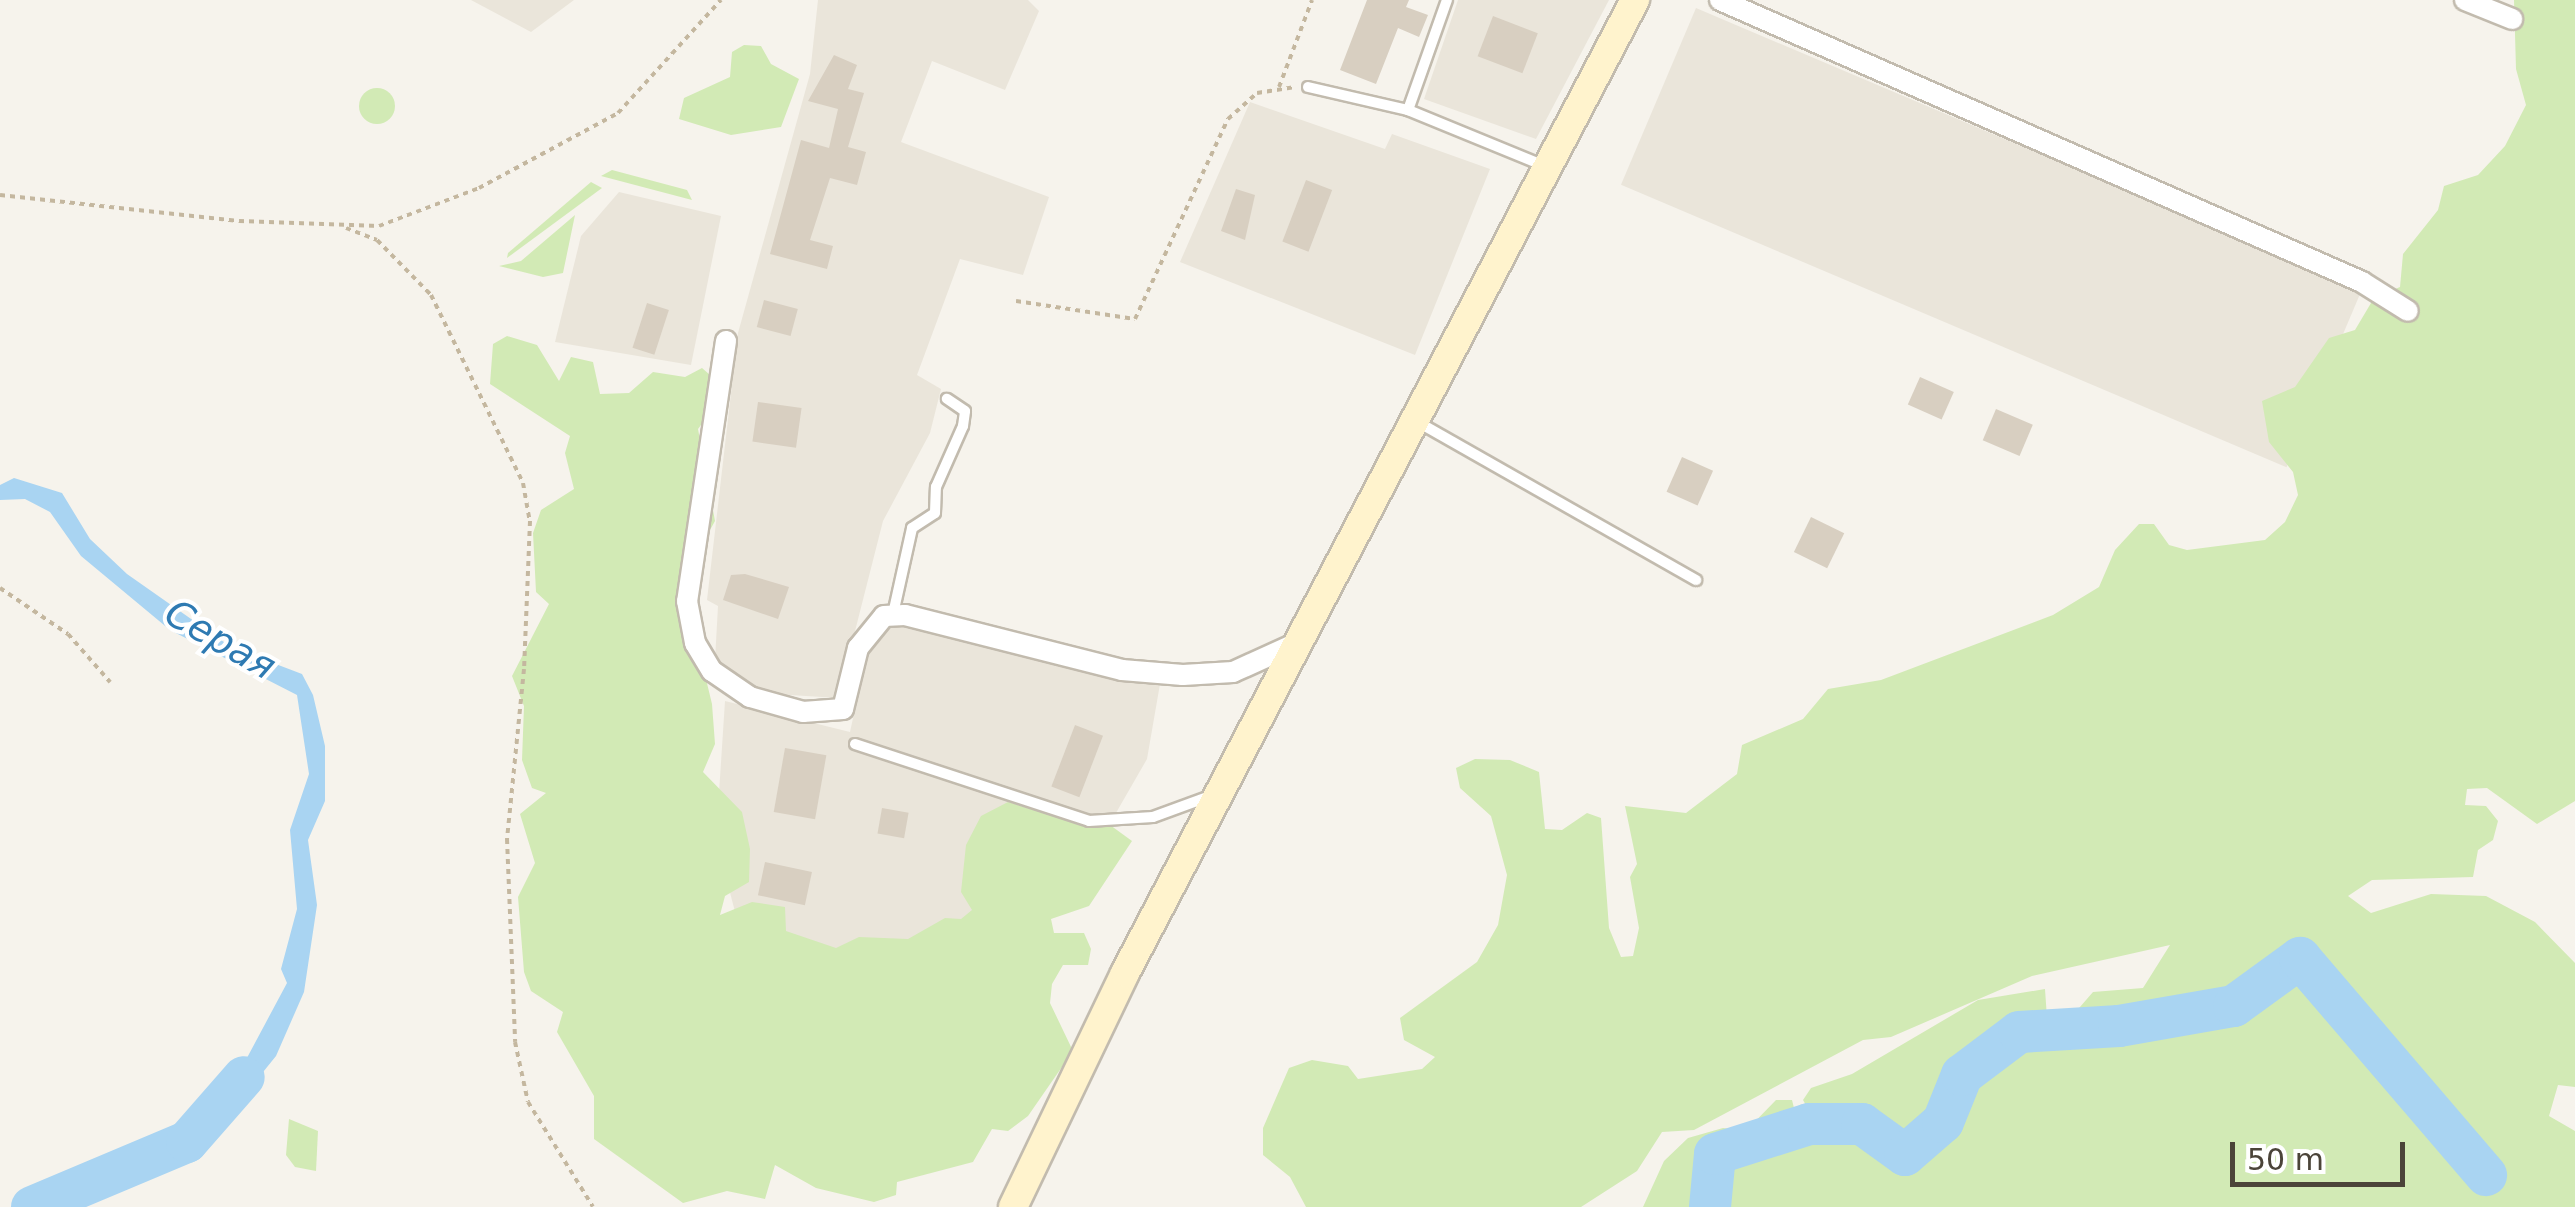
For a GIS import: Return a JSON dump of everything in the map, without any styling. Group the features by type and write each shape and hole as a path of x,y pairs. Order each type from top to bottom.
{"street":[{"path":"1013,1207 1220,792 1304,639 1636,0"},
{"path":"1720,0 2362,282 2408,311"},
{"path":"2465,0 2512,19"},
{"path":"726,341 709,489 688,568 695,642 712,671 750,697 834,714 843,709 869,629 893,616 1122,670 1183,675 1233,672 1304,639"}],"lane":[{"path":"1408,110 1447,0"},
{"path":"1308,87 1408,110 1548,167"},
{"path":"893,616 912,528 935,513 936,486 964,426 965,411 947,399"},
{"path":"1417,422 1696,580"},
{"path":"855,744 1089,821 1153,816 1220,792"}],"path":[{"path":"0,195 346,228 430,210 578,139 642,90 721,0"},
{"path":"1279,87 1312,0"},
{"path":"1016,300 1136,319 1228,119 1244,101 1279,87 1308,87"},
{"path":"346,228 388,250 431,295 524,484 528,596 506,878 515,1042 528,1102 592,1207"},
{"path":"0,588 68,634 110,682"}],"shaded area":[{"path":"471,0 574,0 531,32"},
{"path":"818,0 1028,0 1039,11 1005,90 932,61 901,142 1049,197 1023,275 960,259 917,375 941,389 930,433 883,521 838,698 759,693 726,675 715,660 718,606 707,600 738,333 810,74"},
{"path":"1458,0 1609,0 1536,139 1424,99"},
{"path":"1696,8 2362,290 2287,467 1621,185"},
{"path":"1250,102 1385,149 1392,134 1490,169 1415,355 1180,262"},
{"path":"619,192 721,216 691,365 555,342 581,236"},
{"path":"891,625 1160,684 1147,759 1101,839 976,925 844,954 739,927 716,839 725,701 850,732 867,654"}],"green space":[{"path":"2514,0 2575,0 2575,801 2537,824 2487,788 2467,789 2465,805 2486,806 2498,821 2493,840 2478,850 2473,877 2372,880 2348,896 2371,913 2431,894 2486,896 2535,922 2575,963 2575,1087 2558,1085 2549,1116 2575,1131 2575,1207 1643,1207 1664,1161 1688,1138 1723,1128 1739,1130 1739,1138 1776,1100 1792,1100 1796,1116 1811,1114 1803,1100 1811,1088 1852,1074 1978,1000 2045,989 2047,1018 2073,1015 2093,992 2143,988 2170,945 2032,976 1891,1037 1863,1040 1694,1130 1662,1132 1637,1171 1581,1207 1306,1207 1290,1177 1263,1155 1263,1128 1289,1068 1312,1060 1348,1066 1358,1079 1422,1069 1435,1057 1404,1040 1400,1018 1477,962 1498,925 1507,875 1491,816 1460,788 1456,768 1475,759 1510,760 1539,772 1545,829 1562,830 1587,813 1601,818 1609,928 1621,957 1633,956 1639,928 1630,877 1637,864 1625,806 1686,813 1737,774 1742,745 1803,719 1828,689 1881,680 2053,615 2099,587 2115,550 2139,524 2154,524 2169,545 2187,550 2265,540 2285,522 2298,495 2293,472 2269,442 2262,401 2295,387 2329,338 2355,330 2374,298 2400,287 2403,254 2438,210 2444,186 2478,175 2505,146 2526,105 2516,69"},
{"path":"744,45 761,46 771,64 799,79 781,127 731,135 679,119 684,98 730,77 732,52"},
{"path":"377,88 390,93 395,106 390,119 377,124 364,119 359,106 364,93"},
{"path":"612,170 687,190 692,200 601,176"},
{"path":"591,182 602,188 507,258 508,253"},
{"path":"575,215 563,273 543,277 499,266 521,261"},
{"path":"507,336 537,345 559,381 571,357 593,362 600,394 629,393 653,372 685,377 702,368 717,381 715,406 698,429 715,521 682,580 712,704 715,744 703,772 742,812 750,849 749,882 725,896 720,915 752,902 785,907 786,931 836,948 859,937 908,939 945,918 961,919 972,910 961,892 966,845 981,816 1008,802 1069,821 1099,817 1132,841 1089,906 1051,919 1054,933 1084,933 1091,949 1088,965 1063,965 1052,984 1050,1003 1073,1051 1028,1116 1008,1131 992,1129 973,1162 897,1182 896,1195 874,1202 816,1188 775,1165 765,1199 727,1191 683,1203 594,1139 594,1096 557,1032 563,1012 531,991 524,972 518,897 535,863 520,814 546,793 532,788 522,760 524,706 512,676 549,604 536,592 533,533 541,510 574,489 565,453 570,436 490,384 493,344"},
{"path":"289,1119 318,1131 316,1171 295,1167 286,1155"}],"water":[{"path":"14,478 62,493 90,539 127,574 231,647 302,674 313,695 325,746 325,801 308,840 317,905 304,992 276,1056 217,1129 199,1115 241,1069 287,983 281,969 297,909 290,830 309,774 297,695 170,630 81,556 50,512 25,499 0,500 0,485"}],"building":[{"path":"1367,0 1409,0 1406,7 1428,15 1419,37 1398,28 1376,84 1340,70"},
{"path":"1493,16 1538,33 1522,73 1478,56"},
{"path":"834,55 857,65 848,89 864,93 848,147 866,152 857,185 830,178 810,240 833,246 827,269 770,254 801,140 829,148 838,109 808,101"},
{"path":"1306,180 1332,190 1308,252 1282,242"},
{"path":"1236,189 1255,195 1245,240 1221,231"},
{"path":"764,300 798,309 791,336 757,327"},
{"path":"647,303 669,310 654,355 632,348"},
{"path":"1920,377 1954,392 1942,419 1908,404"},
{"path":"758,402 802,408 796,448 752,442"},
{"path":"1996,409 2033,425 2020,456 1983,440"},
{"path":"1682,457 1713,471 1698,506 1667,492"},
{"path":"1811,517 1844,533 1827,568 1794,552"},
{"path":"745,574 789,587 778,619 723,600 731,575"},
{"path":"1075,725 1103,736 1079,797 1051,787"},
{"path":"785,748 826,755 815,819 774,812"},
{"path":"882,808 909,813 904,838 877,834"},
{"path":"765,862 812,872 805,905 758,895"}],"waterway":[{"path":"1710,1207 1715,1154 1809,1124 1862,1124 1905,1155 1943,1122 1962,1075 2019,1032 2119,1026 2234,1006 2300,958 2486,1175"},
{"name":"Серая","path":"32,1207 187,1142 244,1077"}]}
